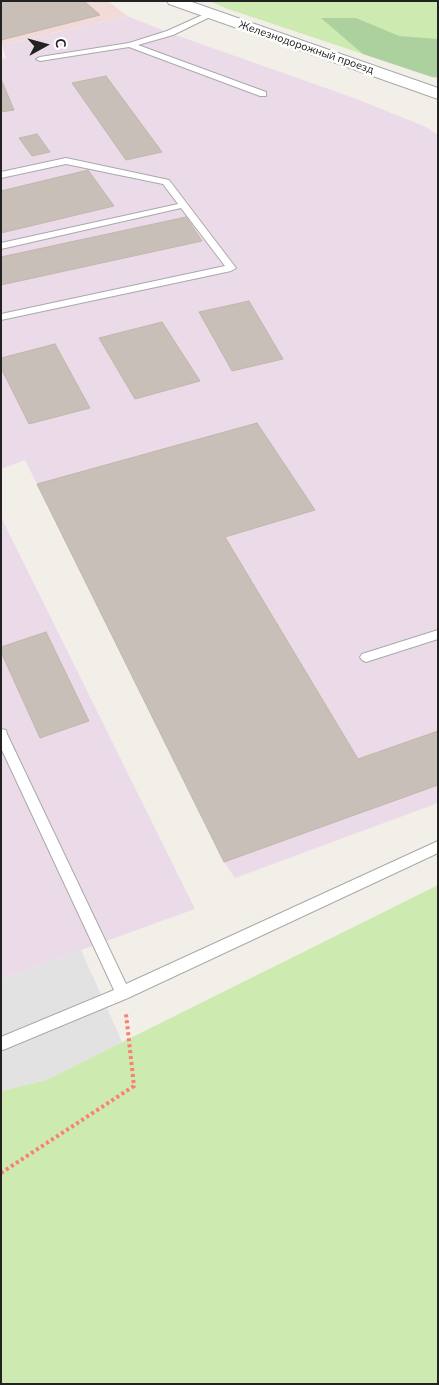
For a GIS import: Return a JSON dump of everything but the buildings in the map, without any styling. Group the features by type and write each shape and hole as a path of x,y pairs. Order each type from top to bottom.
{"street":[{"name":"Железнодорожный проезд","path":"174,1 438,94"}],"lane":[{"path":"40,60 130,44 170,33 209,14"},
{"path":"130,44 263,94"},
{"path":"1,175 66,161 166,182 231,268 1,317"},
{"path":"1,246 185,205"},
{"path":"366,657 438,634"},
{"path":"1,734 123,994"},
{"path":"4,1043 123,994 438,847"}],"path":[{"path":"1,1173 134,1086 123,994"}],"shaded area":[{"path":"1,1 108,1 127,16 1,45"},
{"path":"127,16 354,98 426,127 438,135 438,803 235,878 224,862 25,460 1,469 1,59 6,58 2,45"},
{"path":"1,517 195,909 1,979"},
{"path":"81,950 122,1042 46,1080 1,1091 1,979"}],"green space":[{"path":"209,1 438,1 438,79 228,9"},
{"path":"321,18 356,18 399,36 438,39 438,77 432,77 363,54"},
{"path":"438,885 438,1384 1,1384 1,1091 46,1080"}]}
